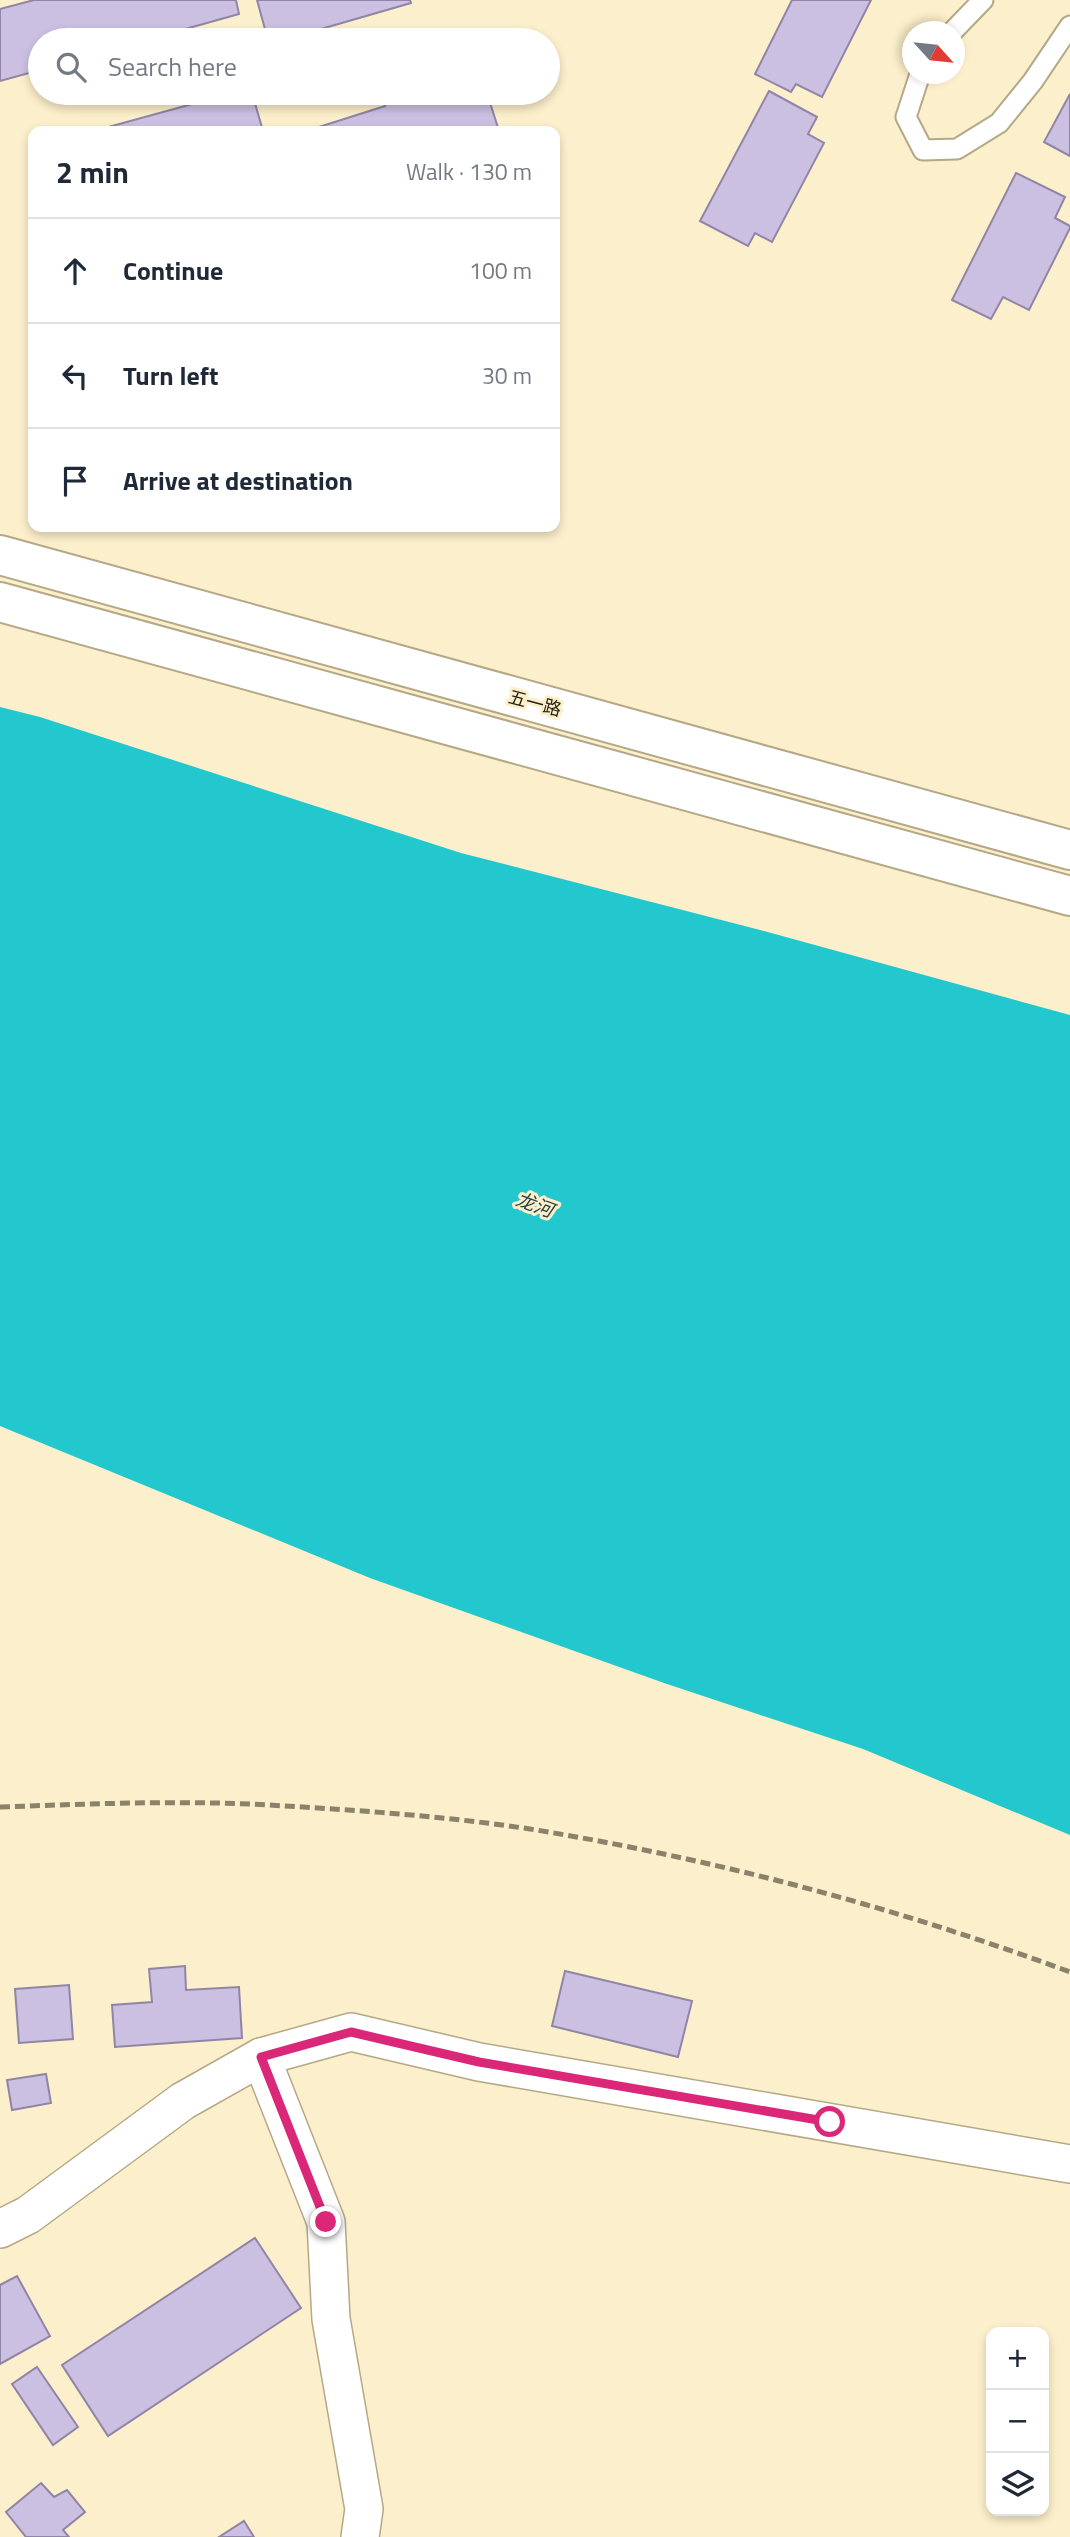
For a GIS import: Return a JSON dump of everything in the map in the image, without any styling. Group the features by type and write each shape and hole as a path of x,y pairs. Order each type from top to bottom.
{"main road":[{"name":"五一路","path":"0,555 1070,850"},
{"path":"0,602 1070,896"}],"street":[{"path":"0,2229 28,2215 183,2101 261,2057 351,2032 479,2062 1070,2164"},
{"path":"261,2057 326,2222 331,2319 364,2510 360,2537"}],"lane":[{"path":"963,21 983,0"},
{"path":"917,84 906,117 923,150 957,149 999,123 1033,82 1070,26"}],"water":[{"name":"龙河","path":"0,707 40,717 461,853 764,931 1070,1015 1070,1835 863,1749 664,1683 370,1578 0,1426"}],"building":[{"path":"34,0 236,0 239,14 189,28 28,28 28,73 0,81 0,9"},
{"path":"257,0 410,0 411,3 325,28 265,28"},
{"path":"792,0 871,0 822,97 796,84 791,92 755,74"},
{"path":"769,91 817,117 808,134 824,143 772,242 755,233 748,246 700,221"},
{"path":"1070,94 1070,156 1044,142"},
{"path":"188,105 255,105 262,126 112,126"},
{"path":"491,105 497,126 322,126 385,106"},
{"path":"1016,173 1065,197 1055,218 1070,228 1029,310 1003,297 991,319 952,300"},
{"path":"185,1966 186,1990 239,1987 242,2038 115,2047 112,2005 152,2002 149,1969"},
{"path":"565,1971 692,2001 678,2057 552,2026"},
{"path":"69,1985 73,2039 19,2043 15,1989"},
{"path":"46,2074 51,2103 12,2110 7,2080"},
{"path":"255,2238 301,2308 108,2436 62,2365"},
{"path":"17,2276 50,2336 0,2364 0,2285"},
{"path":"37,2367 78,2427 53,2445 12,2384"},
{"path":"41,2483 54,2497 67,2490 85,2512 63,2530 69,2537 26,2537 6,2512"},
{"path":"244,2521 254,2537 219,2537"}],"railway":[{"path":"0,1807 134,1803 235,1804 400,1814 530,1829 668,1855 804,1887 938,1926 1070,1972"}],"route":[{"path":"326,2222 261,2057 351,2032 479,2062 830,2122"}]}
